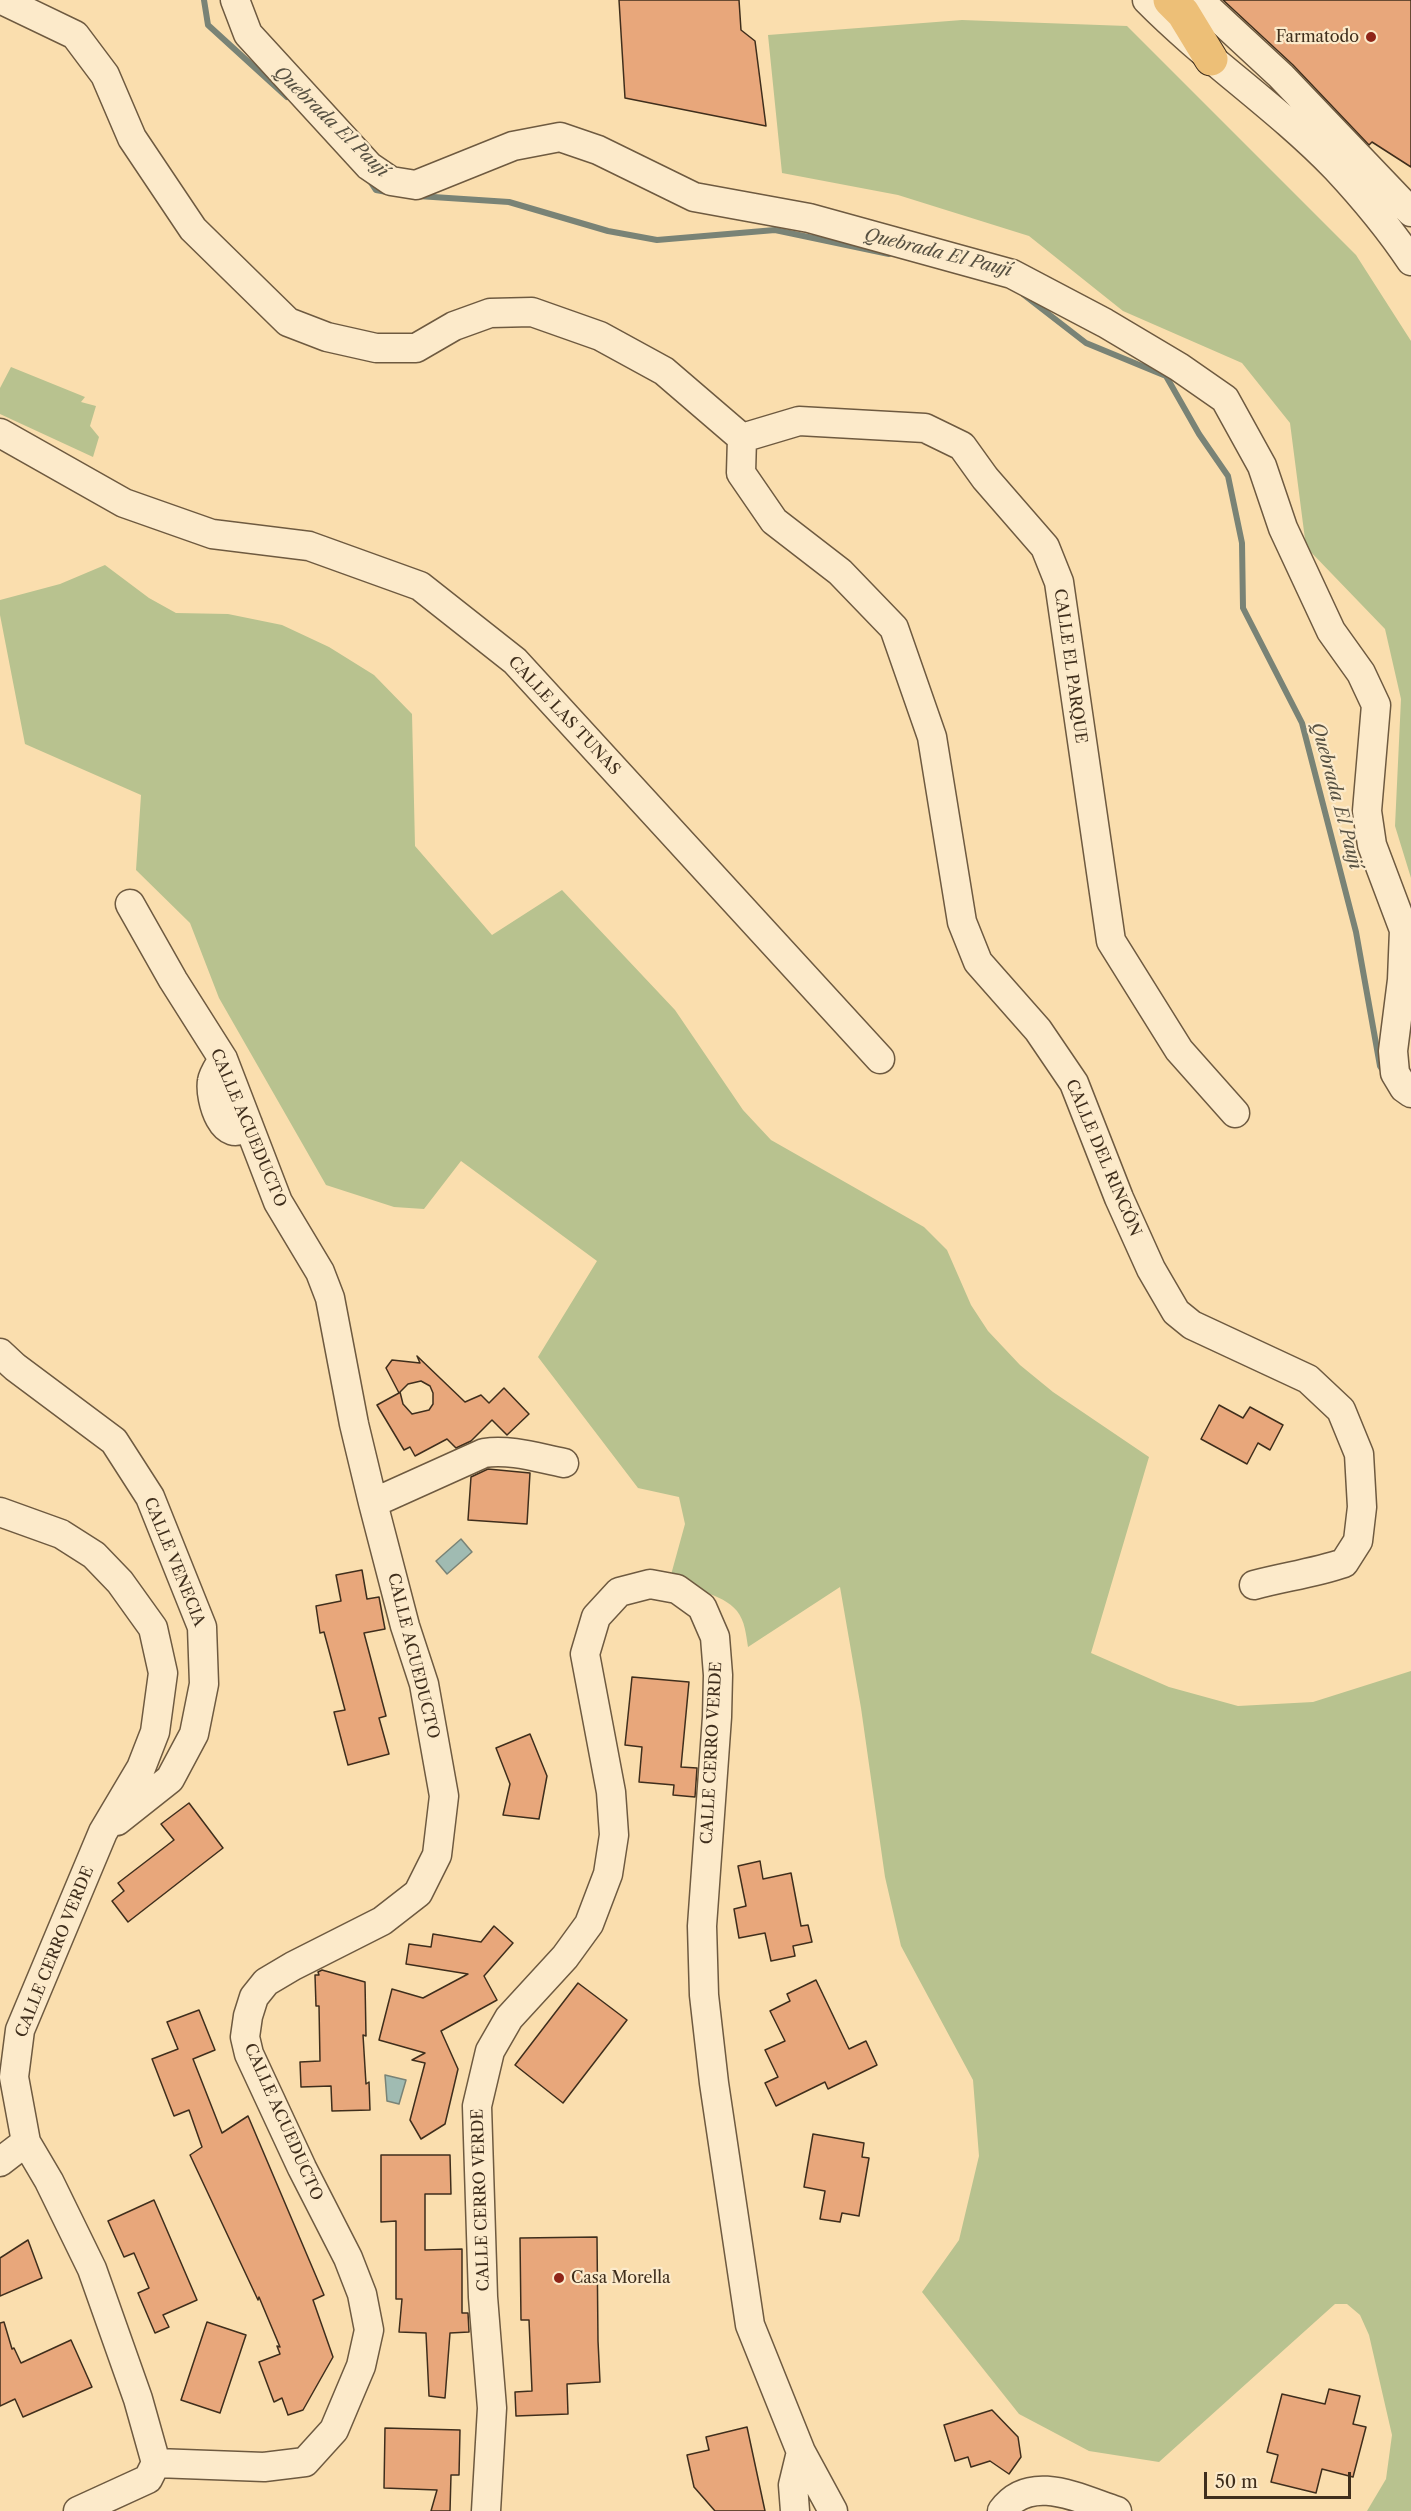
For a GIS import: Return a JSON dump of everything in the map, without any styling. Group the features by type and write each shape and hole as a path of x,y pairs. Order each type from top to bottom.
{"main road":[{"path":"1170,0 1183,13 1211,59"}],"street":[{"path":"2,0 75,35 105,75 132,138 193,230 288,322 327,338 376,348 416,348 454,326 490,313 532,312 600,336 664,371 742,438"},
{"path":"235,0 248,34 369,166 392,181 416,184 513,146 560,137 598,150 694,197 809,218 1012,274 1105,323 1179,366 1225,399 1262,466 1283,528 1331,631 1361,673 1376,705 1367,811 1372,845 1404,930 1402,980 1393,1052 1395,1073 1404,1088 1411,1093"},
{"path":"1147,0 1335,168 1382,222 1411,261"},
{"path":"1199,0 1281,76 1411,212"},
{"name":"CALLE EL PARQUE","path":"742,438 799,421 925,428 962,446 985,478 1045,547 1059,582 1111,941 1179,1050 1235,1113"},
{"name":"CALLE LAS TUNAS","path":"0,433 124,503 212,534 309,546 420,586 515,661 880,1059"},
{"name":"CALLE DEL RINCÓN","path":"742,438 741,473 774,521 840,572 894,628 932,737 962,922 978,962 1038,1030 1074,1083 1119,1198 1151,1269 1176,1312 1192,1325 1308,1379 1341,1410 1359,1454 1362,1507 1358,1541 1344,1563 1312,1574 1284,1577 1254,1586"},
{"name":"CALLE ACUEDUCTO","path":"130,904 173,980 223,1059 278,1202 321,1272 330,1298 354,1424 373,1503 405,1626 424,1684 444,1796 437,1855 418,1893 382,1921 266,1982 254,1997 245,2037 249,2054 302,2168 348,2258 362,2294 369,2330 361,2366 334,2430 305,2462 264,2467 152,2471"},
{"name":"CALLE VENECIA","path":"0,1353 15,1367 114,1441 150,1497 202,1627 204,1684 194,1734 170,1779 103,1832"},
{"path":"373,1503 484,1453 513,1452 564,1463"},
{"name":"CALLE CERRO VERDE","path":"0,1512 61,1534 94,1555 120,1582 153,1628 163,1673 156,1732 141,1768 103,1832 20,2030 14,2077 26,2142 49,2181 92,2269 138,2399 152,2471"},
{"name":"CALLE CERRO VERDE","path":"486,2511 492,2408 483,2297 477,2106 490,2051 508,2019 565,1957 589,1924 608,1874 614,1835 611,1792 585,1654 596,1617 619,1592 650,1584 677,1589 702,1607 715,1637 718,1675 702,1926 704,1995 714,2083 750,2325 801,2452 833,2511"},
{"path":"0,2162 26,2142"},
{"path":"795,2511 793,2485 801,2452"},
{"path":"78,2511 152,2471"},
{"path":"125,2511 152,2471"},
{"path":"1002,2511 1008,2502 1028,2491 1043,2489 1117,2511"}],"green space":[{"path":"962,20 1127,26 1356,255 1411,341 1411,878 1395,826 1401,699 1385,629 1306,547 1290,423 1242,363 1123,311 1029,236 898,195 782,173 768,35"},
{"path":"11,367 85,397 81,402 96,406 90,426 99,437 93,457 0,414 0,388"},
{"path":"105,565 149,598 176,613 228,614 282,625 329,647 374,675 412,714 415,846 492,935 562,890 675,1010 743,1110 771,1140 924,1227 947,1250 971,1305 988,1331 1020,1365 1053,1392 1149,1457 1091,1653 1169,1687 1238,1706 1313,1702 1411,1671 1411,2511 1367,2511 1386,2479 1392,2435 1369,2335 1360,2315 1347,2304 1335,2304 1159,2462 1089,2451 1019,2414 922,2292 959,2240 979,2156 973,2080 901,1946 885,1877 861,1708 840,1587 748,1647 742,1619 731,1605 714,1596 669,1582 685,1524 679,1497 638,1488 538,1357 597,1261 461,1161 424,1209 394,1207 326,1185 219,998 190,923 136,870 141,795 25,744 0,615 0,600 60,584"}],"water":[{"path":"461,1539 472,1552 447,1574 436,1561"},
{"path":"385,2075 406,2080 399,2104 387,2101"}],"building":[{"path":"619,0 739,0 741,30 755,41 766,126 625,98"},
{"path":"1223,0 1411,0 1411,167 1372,142 1369,145 1293,65"},
{"path":"417,1356 465,1402 481,1395 489,1403 504,1388 529,1414 507,1435 492,1420 471,1441 456,1448 447,1439 415,1456 410,1447 404,1450 377,1405 399,1393 386,1368 392,1360 420,1363","holes":["421,1381 430,1386 433,1393 433,1404 429,1410 412,1414 403,1404 400,1392 408,1384"]},
{"path":"1219,1405 1243,1418 1250,1407 1283,1425 1270,1450 1258,1443 1247,1464 1201,1439"},
{"path":"488,1469 530,1473 527,1524 468,1520 471,1477"},
{"path":"362,1570 367,1599 379,1597 385,1629 364,1633 386,1716 379,1718 389,1754 348,1765 334,1712 345,1710 324,1632 320,1633 316,1606 341,1601 336,1575"},
{"path":"632,1677 689,1682 681,1767 697,1768 695,1797 673,1795 674,1785 639,1782 642,1747 625,1745"},
{"path":"530,1734 547,1776 539,1819 503,1815 510,1784 496,1748"},
{"path":"189,1803 223,1848 128,1922 112,1901 124,1891 118,1883 174,1840 161,1824"},
{"path":"760,1861 763,1879 791,1873 801,1926 808,1925 812,1942 793,1946 795,1956 771,1961 765,1933 739,1938 734,1909 746,1906 738,1866"},
{"path":"494,1926 513,1943 484,1976 497,2000 441,2031 458,2069 445,2124 421,2139 410,2120 425,2063 412,2060 425,2053 379,2040 392,1989 423,1998 468,1974 406,1964 409,1944 431,1947 433,1934 481,1942"},
{"path":"322,1970 365,1982 366,2036 363,2035 370,2110 332,2111 331,2086 301,2087 300,2062 320,2061 319,2006 316,2006 315,1975 319,1975 318,1972"},
{"path":"816,1980 849,2049 866,2041 877,2065 828,2089 825,2082 776,2106 765,2083 778,2077 765,2050 785,2041 770,2011 790,2001 787,1994"},
{"path":"578,1983 627,2020 563,2103 515,2065"},
{"path":"199,2010 215,2050 193,2059 222,2133 248,2116 324,2295 313,2300 333,2357 303,2410 288,2415 282,2398 274,2402 259,2362 280,2354 277,2346 280,2347 259,2297 258,2300 190,2155 202,2147 189,2110 174,2116 152,2059 178,2049 167,2022"},
{"path":"813,2134 864,2143 862,2157 869,2158 859,2216 842,2213 840,2222 820,2219 825,2191 804,2187"},
{"path":"381,2155 450,2155 451,2194 425,2194 425,2250 462,2249 462,2313 468,2313 469,2332 450,2333 445,2398 429,2396 426,2333 399,2332 402,2299 396,2299 396,2221 381,2222"},
{"path":"154,2200 197,2300 163,2315 169,2327 155,2333 138,2293 149,2288 134,2253 124,2257 108,2221"},
{"path":"597,2237 600,2382 567,2384 568,2414 516,2416 515,2392 532,2391 529,2320 521,2320 520,2238"},
{"path":"28,2240 42,2278 0,2296 0,2258"},
{"path":"4,2322 12,2349 14,2348 21,2363 71,2340 92,2387 23,2417 15,2399 0,2406 0,2323"},
{"path":"207,2322 246,2335 220,2413 181,2400"},
{"path":"1329,2389 1360,2396 1353,2424 1366,2427 1353,2477 1322,2469 1316,2493 1271,2482 1278,2455 1267,2452 1282,2394 1325,2404"},
{"path":"992,2410 1018,2437 1021,2457 1009,2474 990,2461 971,2467 968,2457 955,2461 944,2425"},
{"path":"747,2427 765,2511 715,2511 694,2487 687,2455 709,2450 706,2437"},
{"path":"385,2428 460,2430 459,2475 451,2475 450,2511 431,2511 437,2490 384,2488"}],"waterway":[{"name":"Quebrada El Paují","path":"204,0 208,25 287,97"},
{"name":"Quebrada El Paují","path":"370,181 376,190 387,192"},
{"name":"Quebrada El Paují","path":"418,196 509,202 608,231 657,240 775,230 889,254"},
{"name":"Quebrada El Paují","path":"1024,295 1086,343 1166,376 1199,434 1228,476 1242,543 1243,608 1302,723 1356,932 1380,1066 1384,1072"}],"place":[{"name":"Farmatodo","path":"1371,37"},
{"name":"Casa Morella","path":"559,2278"}]}
